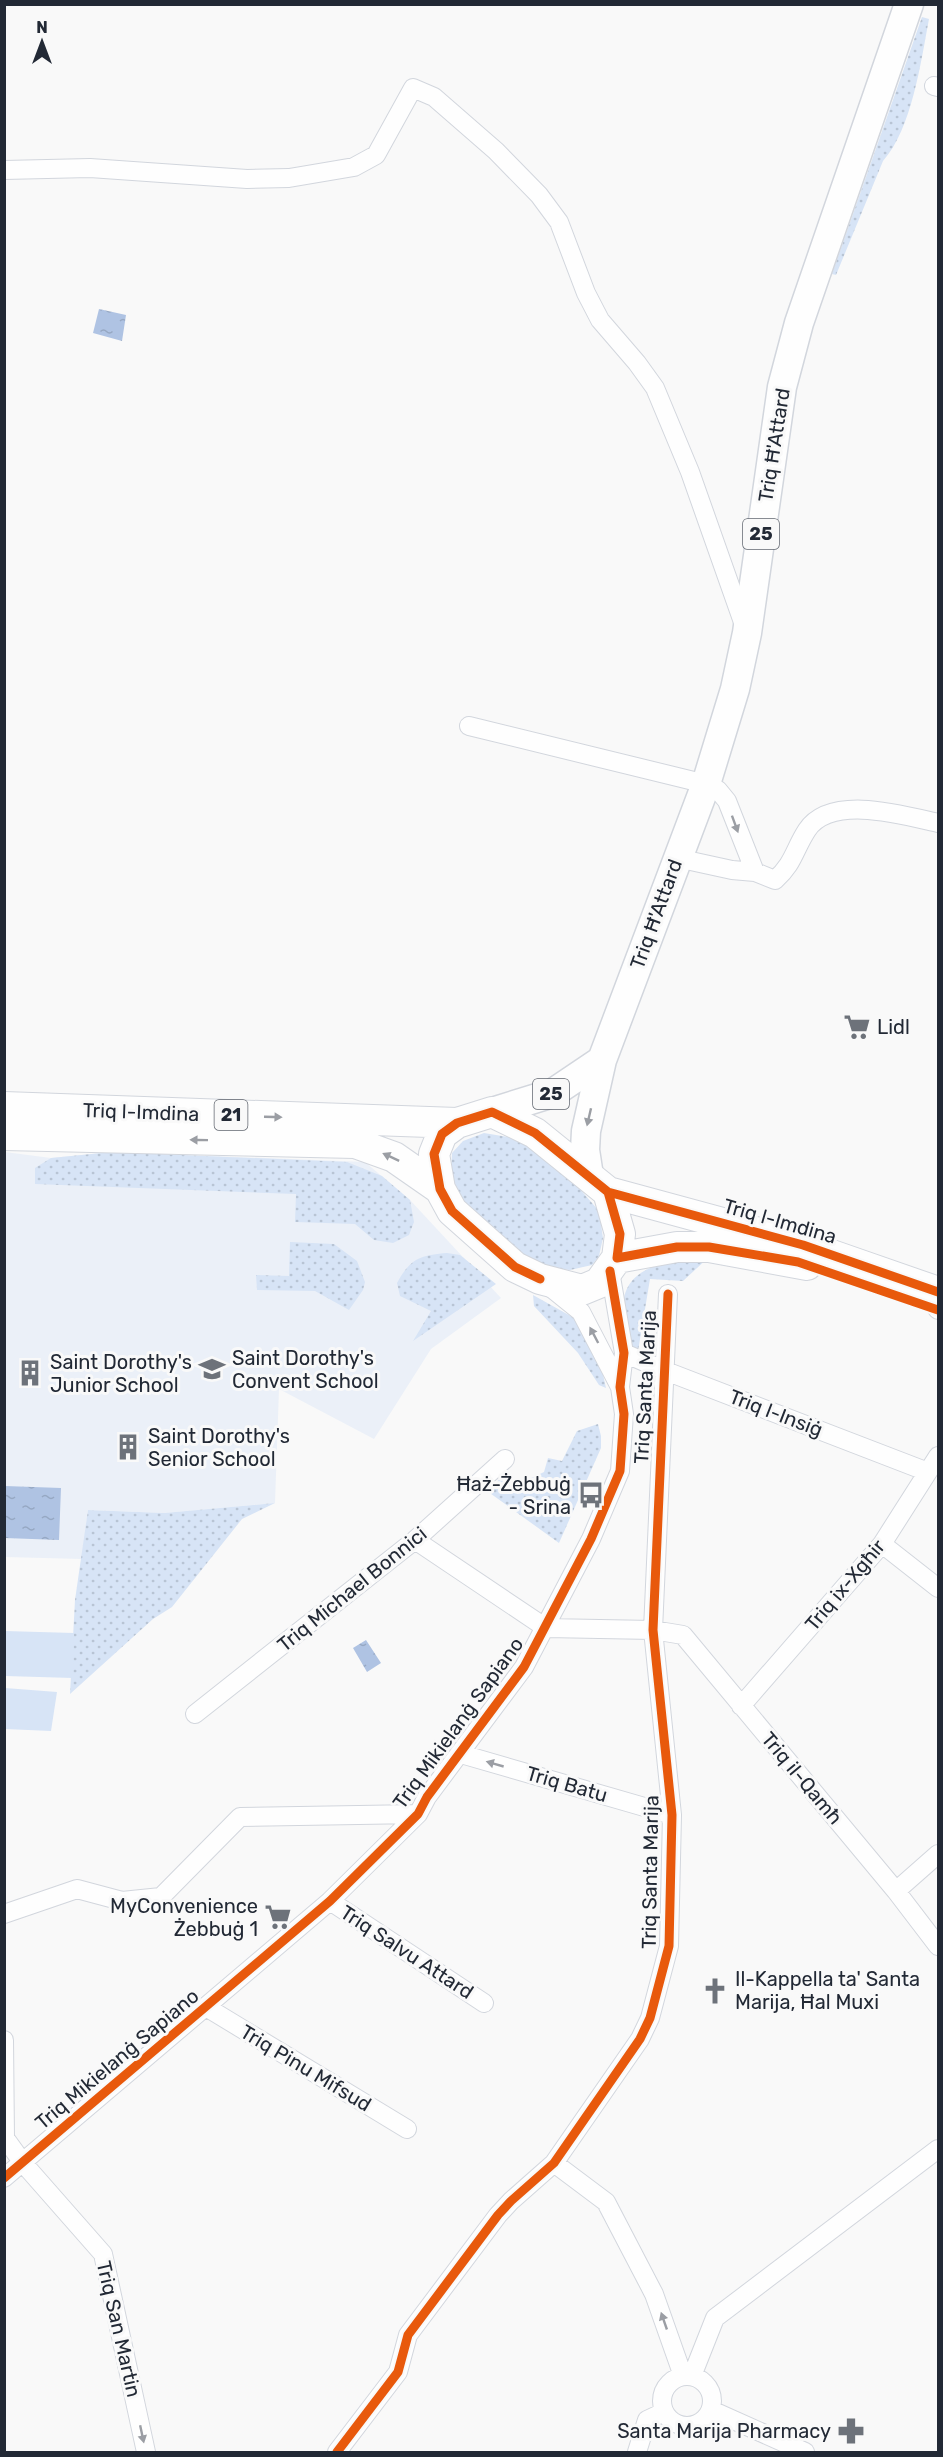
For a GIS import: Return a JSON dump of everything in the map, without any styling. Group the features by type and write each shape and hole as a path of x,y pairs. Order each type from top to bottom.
{"highway":[{"name":"Triq l-Imdina","path":"4,1107 457,1123"},
{"name":"Triq l-Imdina","path":"492,1112 535,1133 599,1184 803,1245 938,1305 798,1262 709,1247 677,1247 614,1264 599,1283 582,1290 540,1279 515,1267 452,1210 440,1189 434,1154 442,1134 457,1123 492,1112"},
{"name":"Triq l-Imdina","path":"4,1135 355,1143 394,1157 440,1189"},
{"path":"599,1184 620,1234 614,1264"}],"main road":[{"name":"Triq Ħ'Attard","path":"599,1184 585,1150 586,1131 602,1060 706,784 735,689 747,633 782,387 799,323 909,4"},
{"name":"25","path":"492,1112 553,1093 602,1060"}],"street":[{"path":"4,170 90,168 247,179 290,178 354,167 376,155 413,88 434,97 496,151 539,195 559,222 586,293 600,320 655,388 690,472 747,633"},
{"path":"469,726 706,784 718,790 727,801 755,872"},
{"path":"677,858 732,870 755,872 774,880 793,860 807,830 822,815 843,810 887,812 939,823"},
{"name":"Triq Mikielanġ Sapiano","path":"4,2178 330,1901 418,1814 427,1797 524,1667 591,1539 620,1472 624,1414 620,1387 624,1353 614,1264"},
{"name":"Triq Mikielanġ Sapiano","path":"540,1279 581,1312 620,1387"},
{"name":"Triq Santa Marija","path":"337,2452 398,2372 408,2335 511,2200 554,2163 640,2039 650,2018 669,1946 672,1815 653,1630 668,1294"},
{"name":"Triq l-Insiġ","path":"624,1353 928,1472"},
{"name":"Triq ix-Xgħir","path":"741,1706 882,1544 939,1456"},
{"name":"Triq Michael Bonnici","path":"195,1714 415,1540 505,1459"},
{"path":"415,1540 546,1628"},
{"path":"882,1544 939,1588"},
{"name":"Triq il-Qamħ","path":"546,1628 653,1630 683,1635 939,1946"},
{"name":"Triq Batu","path":"461,1754 672,1815"},
{"path":"4,1914 77,1889 123,1901 161,1897 240,1817 418,1814"},
{"path":"896,1891 939,1854"},
{"name":"Triq Salvu Attard","path":"330,1901 484,2003"},
{"name":"Triq Pinu Mifsud","path":"206,2007 407,2129"},
{"name":"Triq San Martin","path":"4,2040 5,2138 22,2163 103,2254 146,2452"},
{"path":"688,2376 715,2318 939,2149"},
{"path":"554,2163 606,2202 654,2294 688,2376"},
{"path":"688,2376 700,2379 711,2392 711,2410 701,2422 693,2426 675,2423 664,2412 662,2404 666,2386 673,2380 688,2376"},
{"path":"711,2410 805,2452"},
{"path":"637,2452 647,2420 664,2412"}],"shaded area":[{"path":"922,17 929,19 919,74 908,113 893,147 883,161 836,275 832,274"},
{"path":"484,1133 508,1137 532,1148 565,1172 599,1211 603,1238 599,1256 592,1265 570,1270 541,1267 484,1228 460,1197 451,1172 452,1153 463,1141"},
{"name":"Saint Dorothy's Convent School","path":"5,1152 51,1158 112,1152 365,1162 410,1200 501,1298 431,1349 374,1439 279,1389 275,1503 164,1513 88,1510 82,1559 5,1557"},
{"path":"112,1152 347,1162 382,1176 410,1200 414,1222 409,1235 393,1243 374,1240 355,1224 295,1222 296,1194 35,1184 35,1168 51,1158"},
{"path":"290,1242 334,1244 357,1261 365,1282 363,1290 349,1310 315,1291 257,1290 256,1275 289,1276"},
{"path":"447,1253 460,1255 496,1284 413,1341 431,1311 400,1296 397,1283 411,1263 430,1255"},
{"path":"710,1256 683,1281 650,1279 638,1351 630,1346 623,1314 624,1297 630,1284 639,1274 665,1263"},
{"path":"533,1295 576,1319 600,1361 606,1388 599,1385 578,1353 534,1306"},
{"path":"598,1424 601,1448 559,1543 487,1491 505,1474 525,1479 544,1472 548,1458 562,1461 577,1431"},
{"path":"275,1503 242,1519 172,1607 153,1619 70,1694 75,1600 88,1510 164,1513"},
{"path":"5,1631 74,1633 73,1678 5,1676"},
{"path":"5,1688 57,1692 51,1731 5,1729"}],"water":[{"path":"99,309 126,315 122,341 93,333"},
{"path":"5,1486 61,1488 59,1540 5,1538"},
{"path":"366,1640 381,1663 367,1672 353,1648"}],"cycle path":[{"path":"540,1279 515,1267 452,1211 440,1189 434,1154 442,1134 457,1123 492,1112 535,1133 608,1192 803,1245 938,1292"},
{"path":"608,1192 620,1234 617,1258 677,1247 709,1247 798,1262 938,1310"},
{"path":"4,2178 330,1901 418,1814 427,1797 524,1667 591,1539 620,1471 624,1414 620,1387 624,1353 610,1271"},
{"path":"337,2452 398,2372 408,2335 498,2215 554,2163 640,2039 650,2018 669,1946 672,1815 653,1630 668,1294"}],"place":[{"name":"Lidl","path":"857,1027"},
{"name":"Saint Dorothy's Convent School","path":"212,1369"},
{"name":"Saint Dorothy's Junior School","path":"30,1373"},
{"name":"Saint Dorothy's Senior School","path":"128,1447"},
{"name":"Ħaż-Żebbuġ - Srina","path":"591,1495"},
{"name":"MyConvenience Żebbuġ 1","path":"278,1917"},
{"name":"Il-Kappella ta' Santa Marija, Ħal Muxi","path":"715,1991"},
{"name":"Santa Marija Pharmacy","path":"851,2431"}]}
